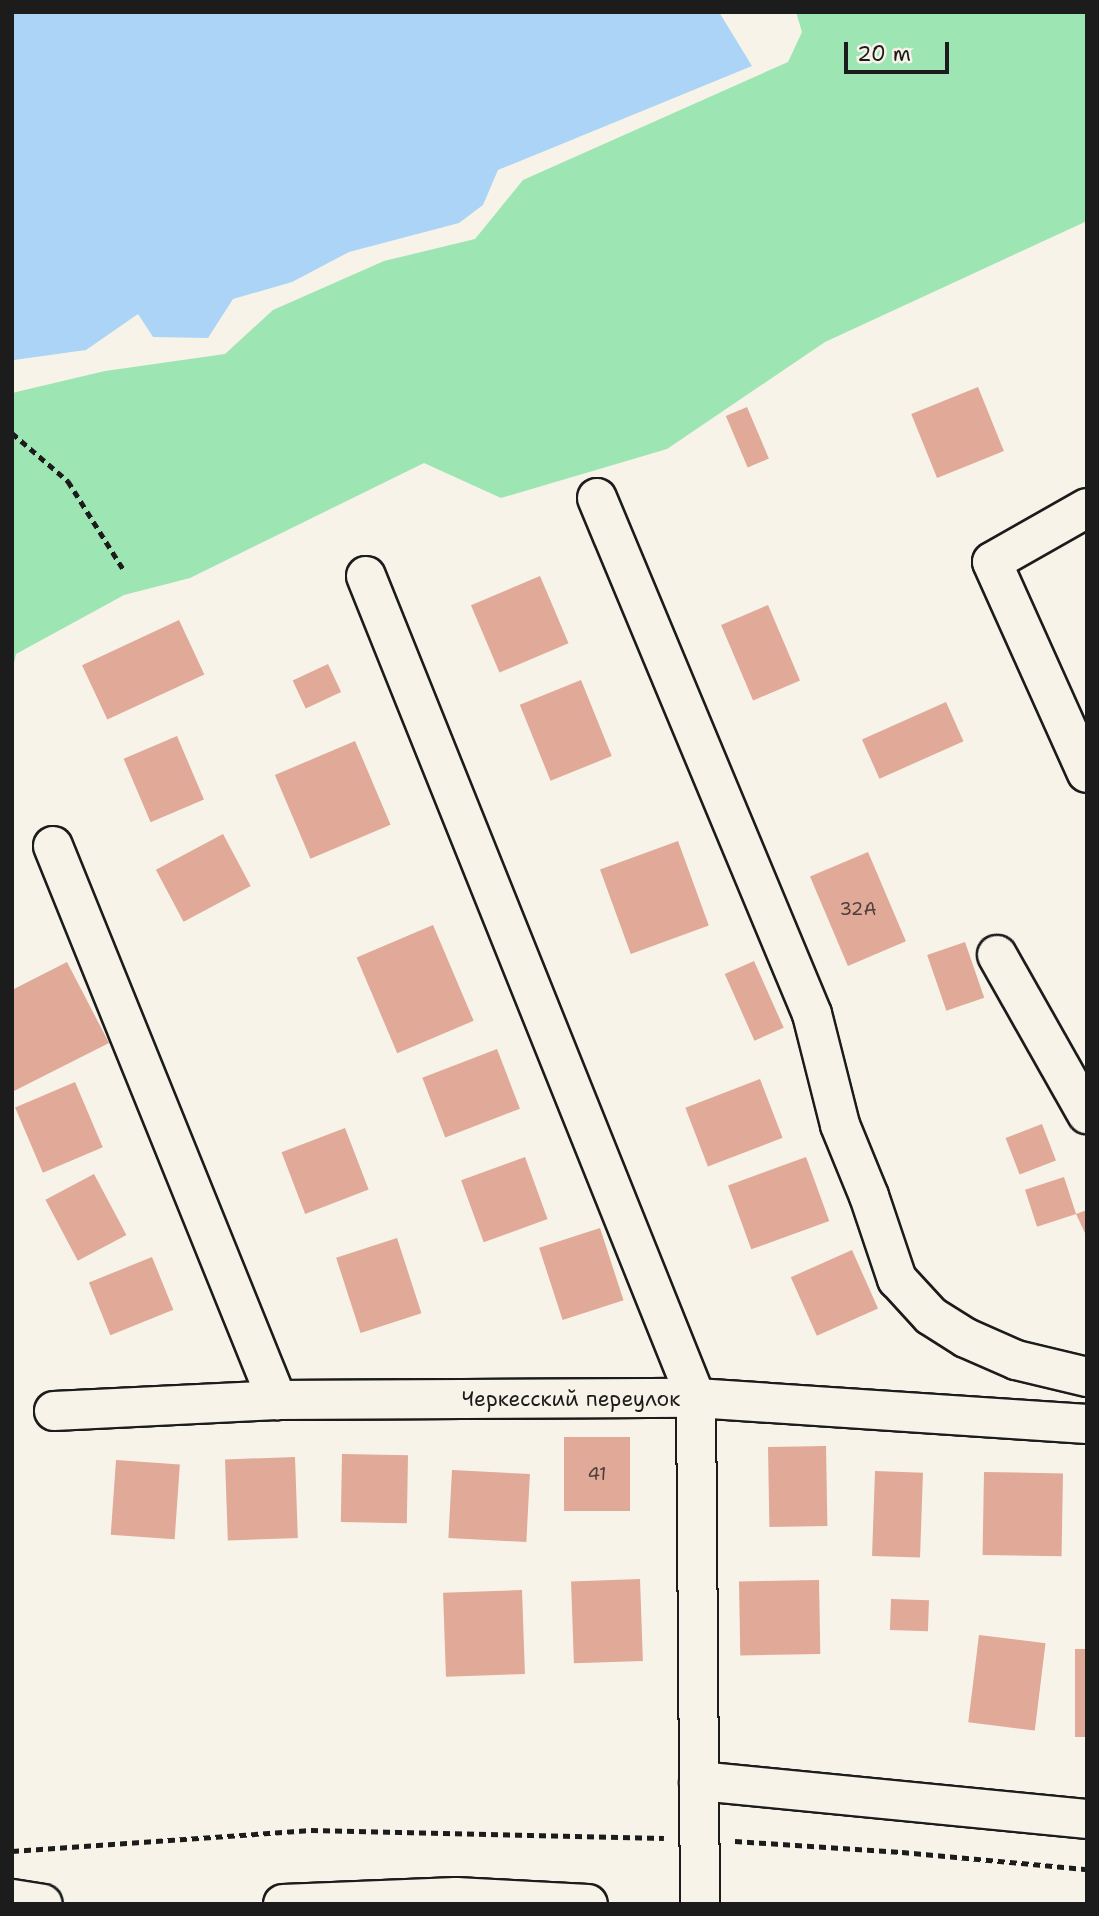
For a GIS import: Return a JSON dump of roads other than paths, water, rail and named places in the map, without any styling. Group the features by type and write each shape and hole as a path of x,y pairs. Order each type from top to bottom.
{"street":[{"path":"597,498 812,1014 840,1125 869,1196 897,1279 931,1316 966,1338 1016,1360 1087,1377"},
{"path":"1087,508 992,562 1087,773"},
{"path":"366,576 696,1398 700,1904"},
{"path":"53,846 277,1400"},
{"path":"997,955 1087,1114"},
{"name":"Черкесский переулок","path":"54,1411 277,1400 696,1398 1087,1424"},
{"path":"699,1781 1087,1819"},
{"path":"283,1904 456,1897 588,1904"},
{"path":"12,1899 43,1904"}],"water":[{"path":"12,12 719,12 752,66 498,170 483,205 459,223 349,252 292,282 233,299 208,338 153,337 138,314 86,350 14,360"}]}
